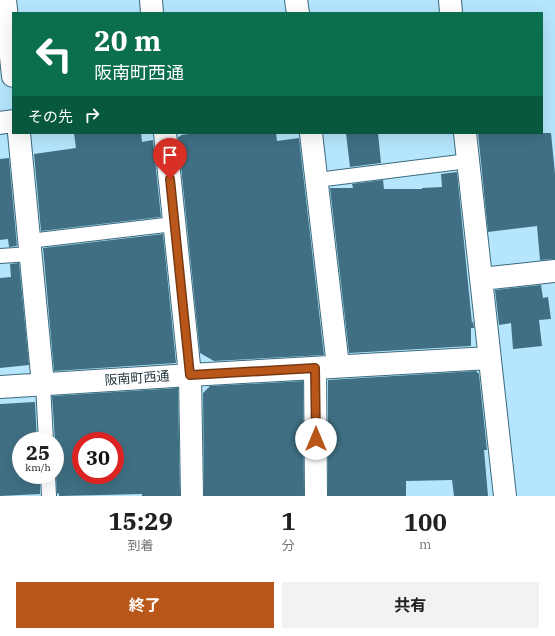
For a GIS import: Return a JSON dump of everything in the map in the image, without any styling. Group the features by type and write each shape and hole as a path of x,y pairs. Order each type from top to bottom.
{"street":[{"path":"5,0 12,66"},
{"path":"151,0 152,12"},
{"path":"296,0 298,12"},
{"path":"450,0 451,12"},
{"path":"0,123 12,121"},
{"path":"19,134 43,385"},
{"path":"165,134 190,375 192,496"},
{"path":"311,134 338,366"},
{"path":"465,134 505,496"},
{"path":"482,279 555,271"},
{"name":"阪南町西通","path":"0,387 489,358"},
{"path":"315,368 316,496"}],"lane":[{"path":"317,180 468,161"},
{"path":"0,256 30,248 174,224"},
{"path":"43,385 46,432"},
{"path":"48,484 48,496"}],"building":[{"path":"551,133 555,174 555,259 540,260 537,226 488,232 478,134"},
{"path":"74,134 141,134 142,142 153,140 161,217 41,231 34,154 76,148"},
{"path":"276,134 277,141 299,138 324,355 214,361 200,353 178,137 181,135"},
{"path":"346,134 378,134 381,163 350,167"},
{"path":"9,158 17,246 9,247 8,239 0,240 0,159"},
{"path":"457,172 472,323 473,321 474,328 471,328 471,346 349,353 330,188 353,188 352,184 383,180 384,189 422,189 442,187 441,174"},
{"path":"163,234 176,363 54,371 43,248"},
{"path":"19,263 29,365 0,368 0,278 11,277 10,264"},
{"path":"541,285 543,298 548,297 551,319 539,320 542,346 513,349 511,323 499,325 495,290"},
{"path":"476,371 479,374 487,450 484,450 488,496 454,496 452,480 406,481 406,496 328,496 328,380"},
{"path":"303,381 304,496 204,496 203,393 210,386"},
{"path":"178,388 180,496 142,496 142,494 59,496 59,493 57,494 56,484 64,484 64,432 54,432 52,396"},
{"path":"35,402 37,432 12,432 12,484 40,484 40,494 0,496 0,404"}],"route":[{"path":"170,179 190,375 315,368 316,439"}]}
